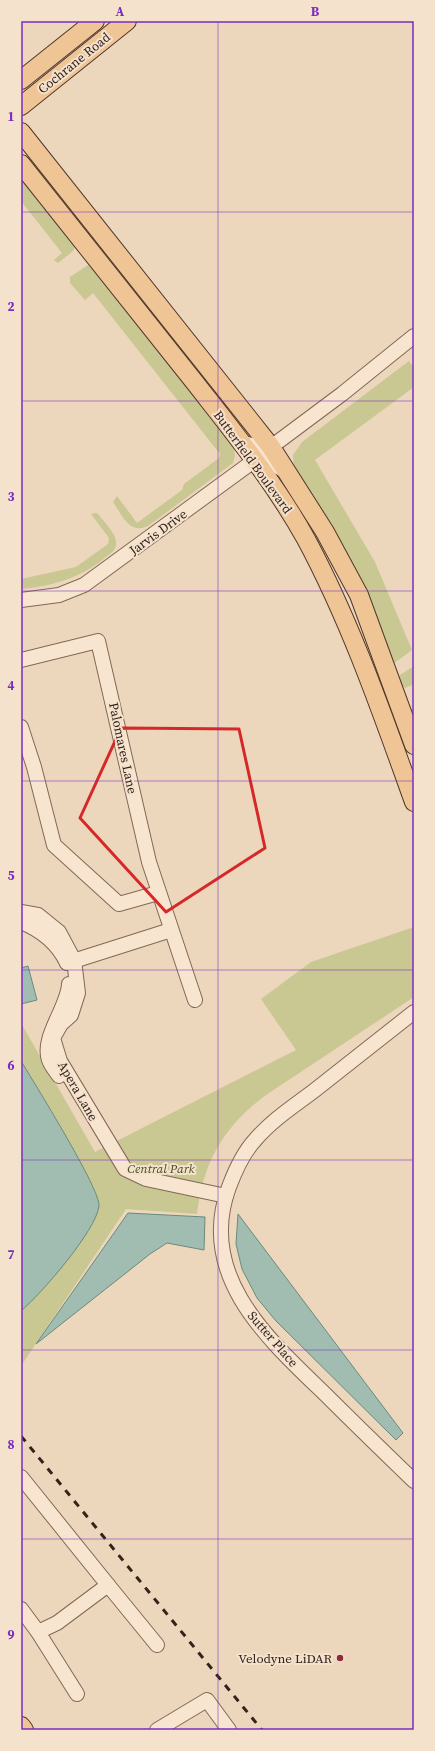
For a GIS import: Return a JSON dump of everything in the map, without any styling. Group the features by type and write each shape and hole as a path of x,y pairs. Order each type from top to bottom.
{"main road":[{"name":"Cochrane Road","path":"21,80 95,21"},
{"name":"Cochrane Road","path":"21,106 127,21"},
{"name":"Butterfield Boulevard","path":"21,132 271,447 325,532 359,595 414,745"},
{"name":"Butterfield Boulevard","path":"21,164 242,443 273,485 305,538 333,593 351,633 414,802"},
{"path":"21,1726 24,1730"}],"street":[{"path":"242,443 254,444 260,448 271,447 342,394 414,336"},
{"path":"255,460 266,460 275,467 287,472"},
{"name":"Jarvis Drive","path":"21,600 59,594 84,585 255,460"},
{"name":"Palomares Lane","path":"21,660 98,641 134,802 158,893 195,1000"},
{"path":"21,727 34,766 54,845 119,904 158,893"},
{"name":"Apera Lane","path":"21,912 38,915 59,932 70,961 78,993 71,1015 61,1024 54,1038 60,1061 125,1169 146,1179 225,1199"},
{"name":"Apera Lane","path":"21,922 33,927 49,938 70,961"},
{"path":"70,961 171,930"},
{"name":"Sutter Place","path":"411,1015 277,1118 250,1146 240,1161 225,1199 221,1231 223,1259 232,1283 256,1322 287,1357 414,1481"},
{"path":"21,1477 157,1645"},
{"path":"38,1632 57,1623 108,1584"},
{"path":"21,1609 38,1632 76,1694"},
{"path":"157,1730 207,1700 229,1730"}],"highlighted area":[{"path":"121,728 239,729 265,848 166,912 80,818"}],"green space":[{"path":"21,177 75,247 73,251 58,263 54,260 62,253 21,201"},
{"path":"88,265 92,267 234,447 235,456 233,463 148,526 141,528 131,526 123,518 113,502 117,496 137,523 182,490 184,484 219,458 220,454 93,293 85,300 70,283 70,277"},
{"path":"409,361 414,368 414,387 315,460 375,562 412,650 393,664 294,469 293,455 302,442"},
{"path":"96,513 113,533 116,541 115,549 96,564 77,576 44,586 21,589 21,579 76,567 108,544 109,538 91,514"},
{"path":"414,666 414,684 405,688 399,682 400,675"},
{"name":"Central Park","path":"414,927 414,997 266,1095 238,1119 227,1133 210,1162 204,1178 197,1214 126,1209 21,1366 21,1023 95,1152 296,1050 261,999 311,962"}],"shaded area":[{"path":"28,966 37,1000 21,1004 21,968"},
{"path":"21,1061 78,1158 97,1196 99,1206 96,1217 78,1246 54,1277 21,1311"},
{"path":"128,1213 205,1217 204,1250 167,1243 150,1254 36,1344"},
{"path":"238,1214 403,1433 396,1440 276,1321 257,1298 242,1269 236,1244"}],"railway":[{"path":"21,1436 262,1730"}],"place":[{"name":"Velodyne LiDAR","path":"340,1658"}]}
